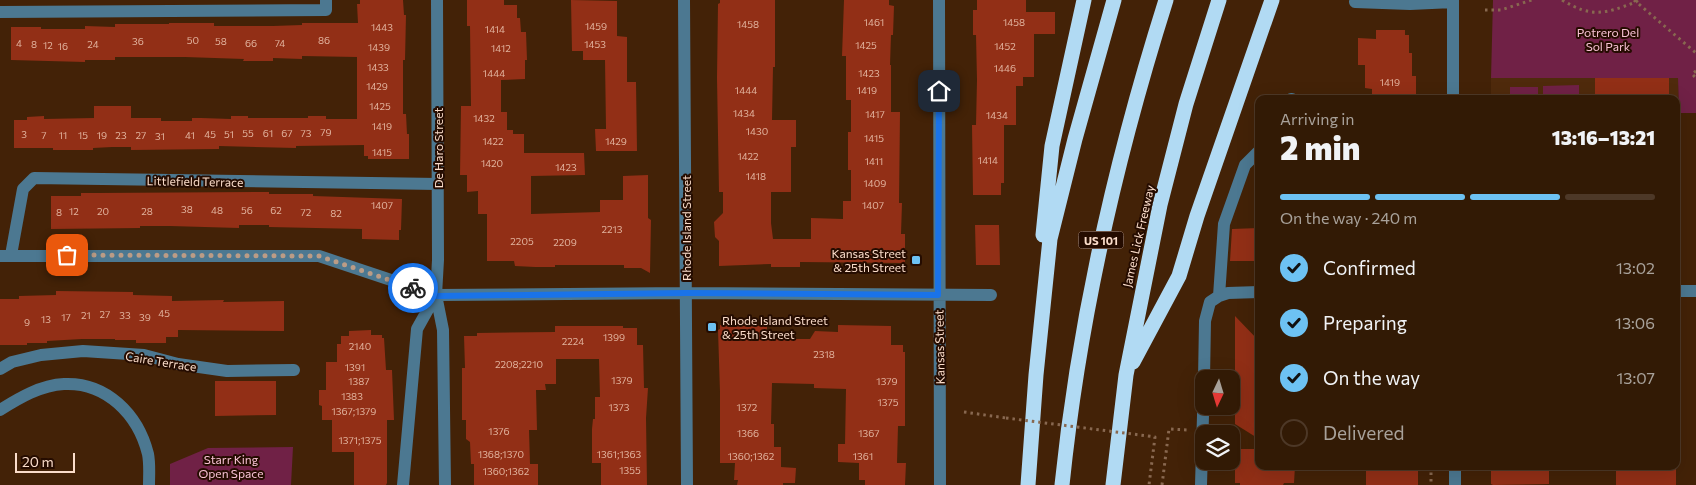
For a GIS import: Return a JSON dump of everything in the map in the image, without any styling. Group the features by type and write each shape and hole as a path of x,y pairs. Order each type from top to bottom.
{"highway":[{"path":"1039,339 1043,234 1052,146 1084,0"},
{"path":"1028,485 1039,339 1050,239 1075,139 1114,0"},
{"name":"US 101","path":"1062,485 1077,366 1100,245 1122,149 1166,0"},
{"name":"James Lick Freeway","path":"1113,485 1126,374 1144,278 1170,162 1219,0"},
{"path":"1126,374 1179,276 1221,146 1272,0"},
{"path":"1221,146 1282,0"}],"street":[{"path":"0,12 326,10 326,0"},
{"name":"De Haro Street","path":"437,0 438,260 436,296 443,330 446,485"},
{"name":"Rhode Island Street","path":"684,0 687,485"},
{"name":"Kansas Street","path":"939,0 938,295 940,485"},
{"path":"1355,2 1410,4 1453,1 1453,95"},
{"path":"1204,370 1205,321 1215,299 1224,224 1245,165 1255,155"},
{"path":"1245,165 1255,165"},
{"name":"Littlefield Terrace","path":"6,256 23,189 34,178 438,184"},
{"path":"6,256 319,256 436,296 686,293 991,295"},
{"path":"1680,291 1696,291"},
{"path":"1215,299 1228,292 1255,292"},
{"name":"De Haro Street","path":"402,485 418,329 436,296"},
{"name":"Caire Terrace","path":"0,369 12,362 41,355 83,351 144,356 178,364 227,371 294,370"},
{"path":"0,409 33,392 62,384 92,388 105,393 125,410 139,430 148,456 149,485"},
{"path":"1201,470 1201,485"},
{"path":"1455,470 1455,485"}],"path":[{"path":"1485,10 1501,10 1532,0"},
{"path":"1562,0 1591,13 1612,11 1636,1 1696,53"},
{"path":"1696,71 1692,74 1696,78"},
{"path":"964,412 1155,437 1149,485"},
{"path":"1162,485 1169,429 1195,430"},
{"path":"1430,470 1430,485"}],"shaded area":[{"path":"1491,78 1678,78 1678,95 1491,95"}],"green space":[{"name":"Potrero Del Sol Park","path":"1493,0 1696,0 1696,113 1680,113 1678,78 1491,78"},
{"path":"1579,85 1579,95 1543,95 1543,86"},
{"path":"1510,87 1538,87 1538,95 1510,95"},
{"name":"Starr King Open Space","path":"293,447 291,485 170,485 170,464 208,448"}],"building":[{"path":"360,0 403,0 404,15 406,15 405,60 403,60 403,114 406,114 407,134 409,134 409,159 368,159 368,156 364,156 364,145 296,146 296,148 219,146 219,149 131,150 131,147 93,148 93,150 14,148 14,120 27,120 27,117 44,116 44,119 94,118 94,106 131,106 131,118 161,118 161,121 192,121 192,118 231,119 231,116 248,116 248,118 308,118 308,116 326,116 326,119 357,119 357,57 302,56 302,59 273,58 273,61 185,57 115,57 115,60 85,60 85,62 11,60 11,27 85,29 85,26 115,27 115,24 214,23 214,26 273,26 302,25 302,23 358,23 357,4 360,4"},
{"path":"467,0 504,0 504,5 517,5 517,18 520,18 521,32 526,32 527,60 525,60 525,79 501,80 501,112 507,112 507,130 513,130 513,134 524,134 524,153 584,153 585,175 531,176 531,214 600,212 600,200 623,200 623,176 648,175 648,218 651,220 650,273 641,268 624,268 624,265 555,265 555,267 535,267 515,266 514,261 487,261 487,214 478,214 478,191 467,192 467,175 460,175 461,106 471,106 470,26 467,26"},
{"path":"571,0 617,1 617,36 627,37 627,82 636,82 637,151 596,151 595,129 606,129 605,60 583,60 583,51 572,51"},
{"path":"720,0 775,0 775,67 773,67 772,120 796,120 796,147 791,147 791,192 771,192 773,239 811,239 811,218 843,219 843,201 851,201 851,170 848,170 848,132 851,132 851,100 846,100 846,56 842,56 844,0 889,0 889,5 894,6 890,65 891,112 900,112 899,203 902,203 901,234 905,234 905,263 800,262 800,267 771,267 771,264 719,266 719,241 715,237 714,222 723,213 723,192 719,192 717,78 718,4"},
{"path":"977,0 1026,0 1026,12 1055,12 1055,34 1034,34 1034,77 1023,77 1023,86 1016,86 1016,125 1004,125 1004,183 1001,183 1001,195 973,195 972,125 976,125 977,80 976,35 973,35 973,10 977,10"},
{"path":"1376,30 1405,30 1405,35 1409,35 1409,53 1412,53 1412,76 1416,76 1416,95 1372,95 1372,89 1365,88 1365,65 1358,65 1358,38 1376,39"},
{"path":"1595,78 1669,78 1669,95 1595,95"},
{"path":"269,192 269,194 313,194 313,196 402,199 399,240 362,239 362,229 269,227 269,225 239,225 239,228 140,226 140,228 51,229 51,196 81,196 81,193"},
{"path":"975,225 999,225 1000,265 976,265"},
{"path":"1255,228 1255,261 1230,261 1232,229"},
{"path":"56,291 133,292 133,295 172,296 172,301 284,301 284,331 178,330 178,337 166,337 166,343 136,343 136,340 115,339 82,339 27,343 27,345 0,345 0,299 19,299 19,296 56,295"},
{"path":"1235,316 1255,337 1255,436 1240,427 1240,425 1237,425 1235,415 1240,415 1240,370 1235,370"},
{"path":"720,325 767,326 767,339 810,339 815,331 838,332 838,325 891,326 891,345 903,345 903,352 905,352 905,426 898,426 897,463 906,463 905,485 865,485 865,480 859,480 859,463 838,462 838,444 845,444 846,389 814,388 814,384 772,383 771,424 774,424 774,447 781,447 781,467 796,468 795,483 783,483 783,485 737,485 738,480 734,480 735,463 720,463 718,330"},
{"path":"555,326 623,326 623,328 637,328 637,345 643,345 644,388 648,388 646,418 647,485 601,485 601,463 592,463 592,429 593,419 595,419 595,397 600,397 599,359 556,359 556,384 545,384 546,390 536,390 537,430 529,430 530,464 538,464 538,485 474,485 474,464 471,464 470,442 466,439 466,420 462,420 462,368 465,368 464,336 477,336 477,333 555,332"},
{"path":"371,330 371,335 382,335 382,338 384,338 386,370 392,370 394,420 387,420 386,485 354,485 354,452 332,452 332,420 322,420 319,390 326,390 326,362 337,362 337,344 341,344 341,336 349,336 349,331"},
{"path":"215,381 276,381 276,415 215,416"},
{"path":"1240,449 1255,449 1255,470 1295,470 1294,483 1284,483 1283,485 1240,485 1240,483 1235,483 1235,470 1240,470"},
{"path":"1366,470 1418,470 1418,485 1366,485"},
{"path":"1491,470 1549,470 1549,484 1491,484"},
{"path":"1616,470 1676,470 1676,485 1616,485"}],"way so far":[{"path":"67,255 319,256 413,288"}],"place":[{"name":"Kansas Street & 25th Street","path":"916,260"},
{"name":"Rhode Island Street & 25th Street","path":"712,327"}],"route":[{"path":"413,288 436,296 686,293 938,295 939,91"}]}
